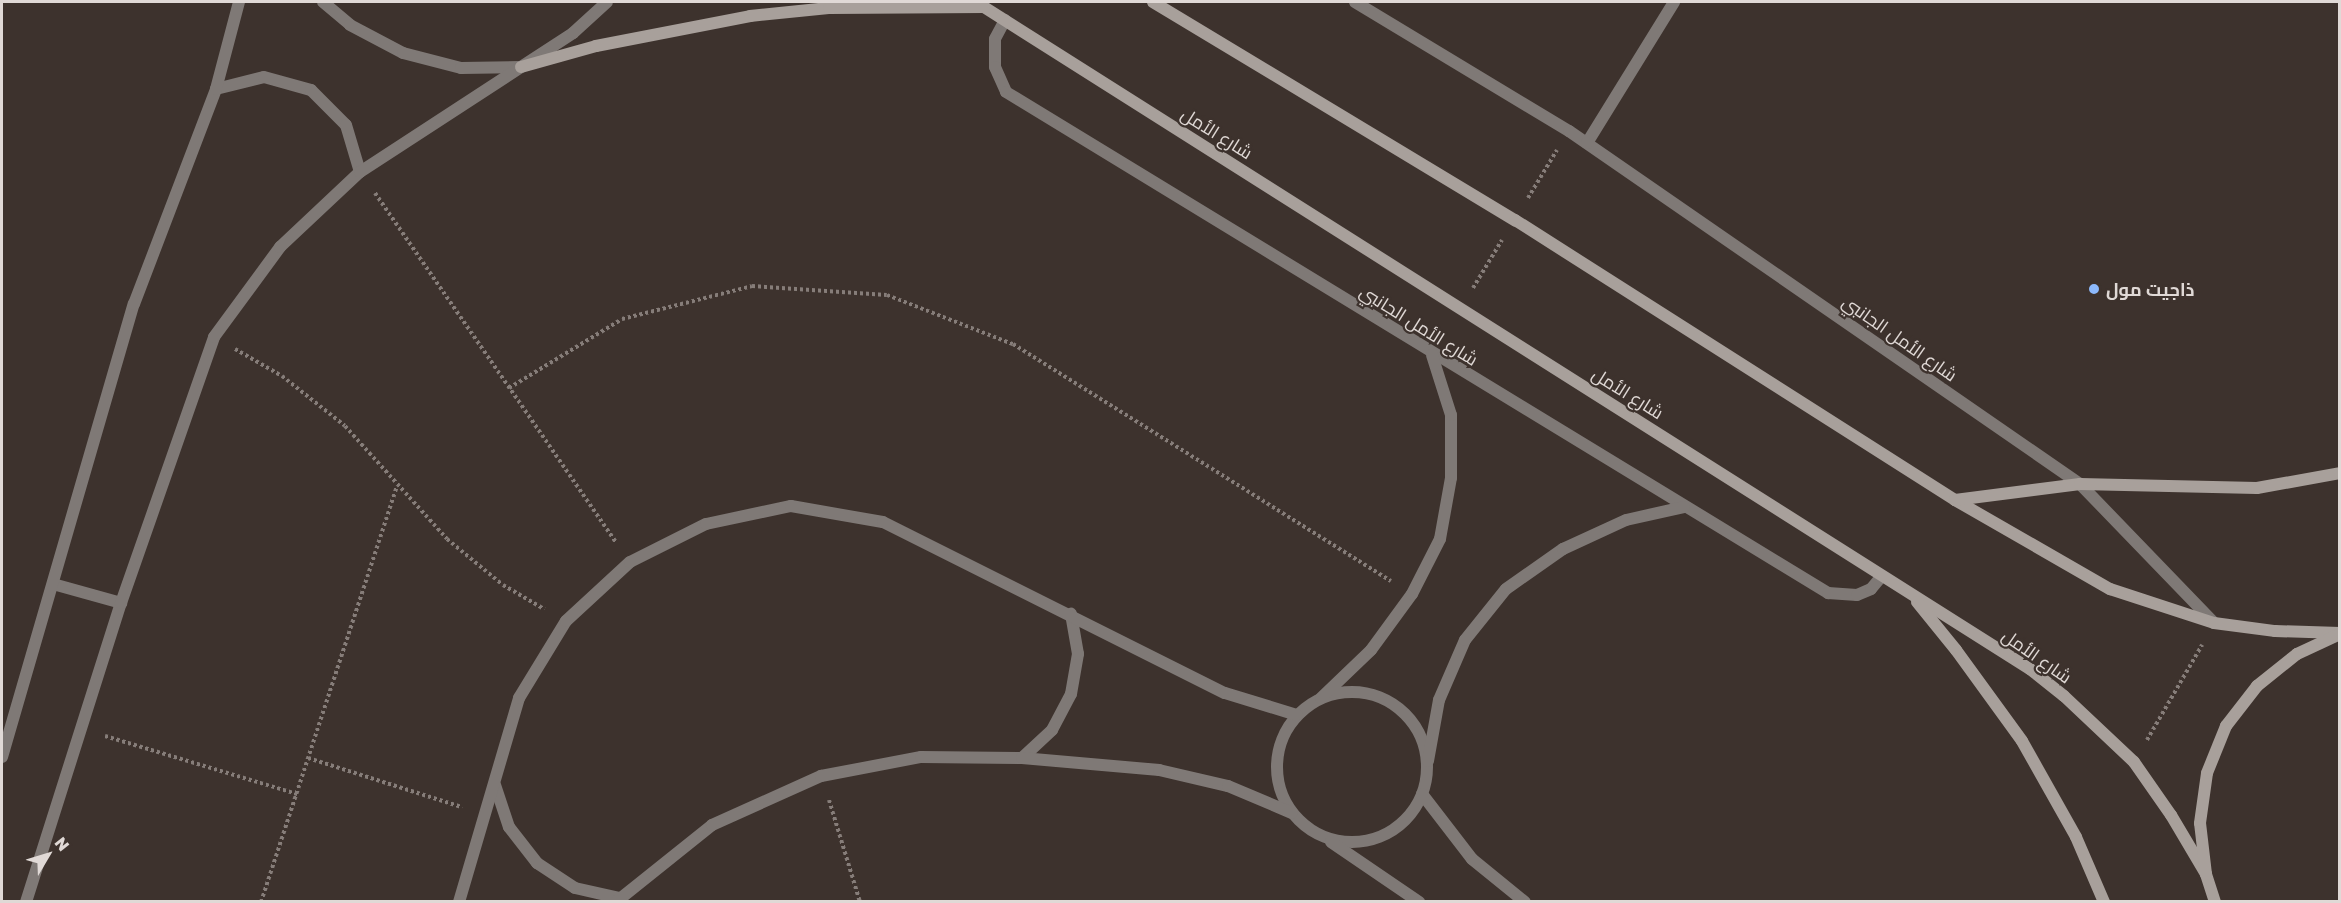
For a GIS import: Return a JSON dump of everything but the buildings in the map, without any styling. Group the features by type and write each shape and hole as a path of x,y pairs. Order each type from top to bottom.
{"main road":[{"path":"1153,2 1515,220 1955,500 2110,589 2214,624 2275,631 2340,634"},
{"path":"521,67 629,38 750,16 862,7 980,4"},
{"name":"شارع الأمل","path":"980,4 2030,669 2133,762 2171,815 2206,874"},
{"path":"1955,500 2080,484 2258,488 2340,473"},
{"path":"1908,592 1956,650 2022,741 2076,837 2104,902"},
{"path":"2215,902 2206,874 2200,823 2207,773 2226,726 2257,686 2296,654 2340,634"}],"street":[{"path":"2,757 134,304 216,89 239,2"},
{"path":"323,2 350,25 403,53 461,68 521,67"},
{"path":"26,902 121,603 214,337 280,247 360,171 573,33 608,2"},
{"name":"شارع الأمل الجانبي","path":"1355,2 1587,143 2080,484 2214,624"},
{"path":"1587,143 1674,2"},
{"name":"شارع الأمل الجانبي","path":"1005,20 995,39 995,67 1006,92 1432,355 1828,593 1857,595 1871,589 1882,576"},
{"path":"216,89 264,76 311,90 346,125 360,171"},
{"path":"1292,813 1280,789 1276,763 1282,737 1297,715 1321,698 1371,650 1412,594 1440,539 1451,478 1451,415 1432,355"},
{"path":"459,902 519,698 566,621 630,562 706,524 790,506 883,522 1225,693 1297,715"},
{"path":"1325,838 1354,843 1383,836 1407,819 1422,794 1439,700 1465,640 1506,589 1563,549 1626,520 1684,507"},
{"path":"53,584 121,603"},
{"path":"1022,758 1052,730 1071,694 1078,654 1071,614"},
{"path":"1321,698 1349,692 1378,697 1409,720 1420,736 1427,765"},
{"path":"495,785 509,828 537,863 575,888 617,900 712,825 821,776 921,757 1022,758 1159,770 1228,786 1292,813 1419,902"},
{"path":"1422,794 1472,859 1525,902"}],"path":[{"path":"360,171 630,562"},
{"path":"509,388 621,319 753,286 887,295 1013,344 1412,594"},
{"path":"214,337 300,390 345,426 447,539 503,585 566,621"},
{"path":"261,902 397,486"},
{"path":"2133,762 2214,624"},
{"path":"80,729 297,794"},
{"path":"308,758 485,814"},
{"path":"821,776 860,902"}],"place":[{"name":"ذاجيت مول","path":"2094,289"}]}
